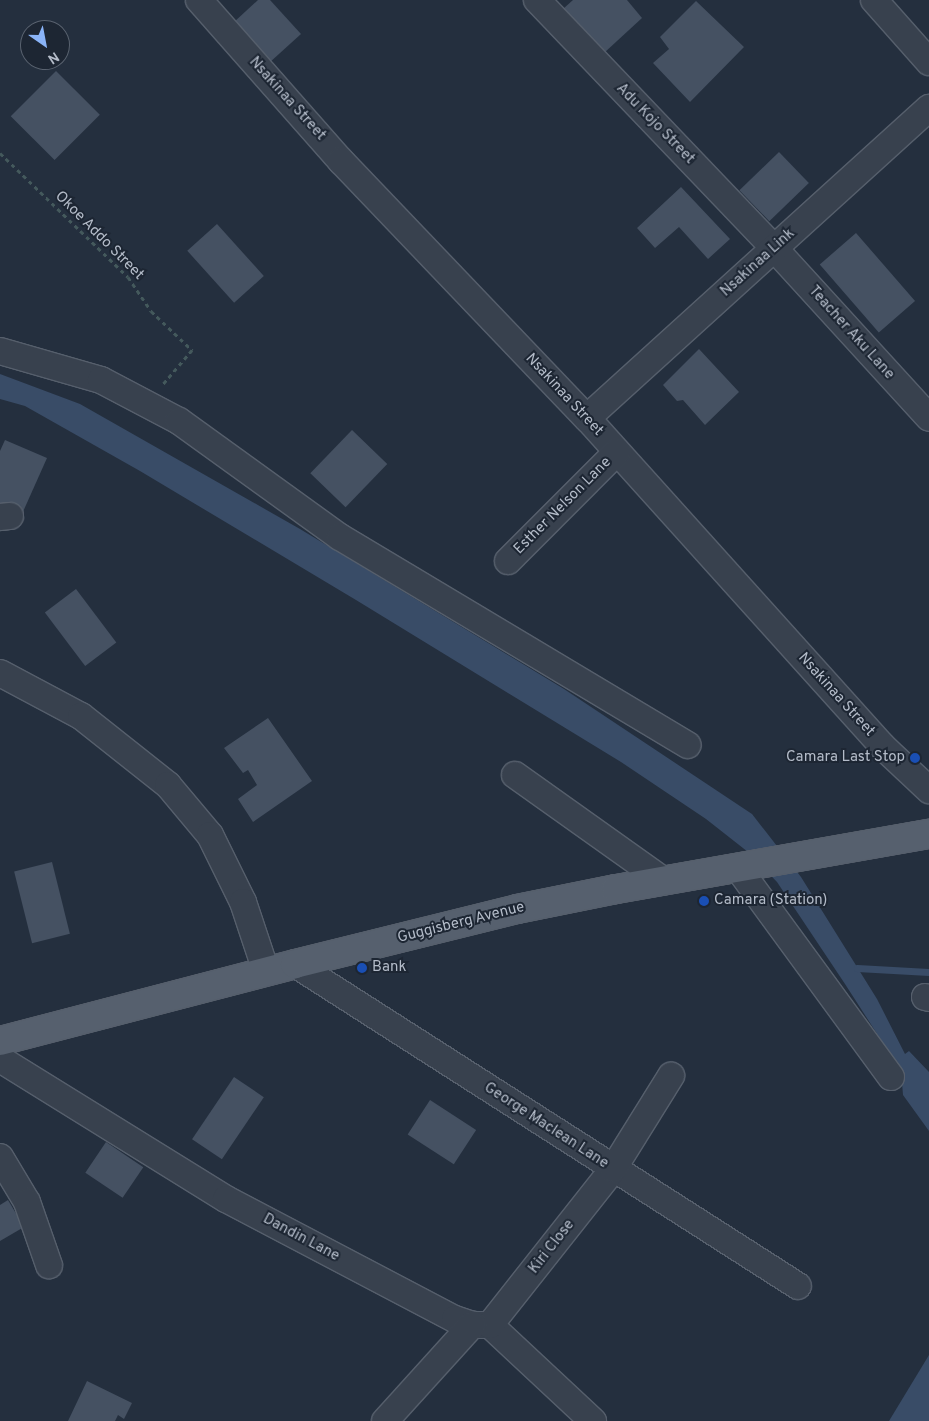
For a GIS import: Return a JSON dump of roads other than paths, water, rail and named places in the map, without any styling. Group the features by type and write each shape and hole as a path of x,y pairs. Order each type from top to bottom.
{"main road":[{"name":"Guggisberg Avenue","path":"0,1041 266,971 517,909 929,834"}],"street":[{"name":"Nsakinaa Street","path":"199,0 342,161 587,418 881,744 929,790"},
{"name":"Adu Kojo Street","path":"537,0 774,248"},
{"path":"874,0 929,62"},
{"name":"Nsakinaa Link","path":"587,418 929,108"},
{"name":"Teacher Aku Lane","path":"774,248 929,418"},
{"path":"0,352 101,380 179,421 340,537 688,744"},
{"name":"Esther Nelson Lane","path":"508,561 617,452"},
{"path":"0,673 81,716 168,785 210,835 243,902 266,971"},
{"path":"515,775 664,881"},
{"path":"748,866 891,1077"},
{"name":"George Maclean Lane","path":"295,964 614,1170 798,1286"},
{"name":"Dandin Lane","path":"0,1059 226,1199 455,1319 481,1325 593,1421"},
{"name":"Kiri Close","path":"385,1421 481,1325 614,1170 671,1076"},
{"path":"0,1157 27,1202 49,1265"}],"water":[{"path":"0,374 80,404 300,529 564,689 752,814 801,877 877,999 905,1054 909,1051 929,1072 929,1131 903,1095 901,1071 845,984 777,882 748,852 706,819 621,762 356,600 140,471 25,406 0,399"},
{"path":"929,1355 929,1421 889,1421"}],"waterway":[{"path":"857,968 929,972"}],"place":[{"name":"Camara Last Stop","path":"915,758"},
{"name":"Camara (Station)","path":"704,901"},
{"name":"Bank","path":"362,968"}]}
